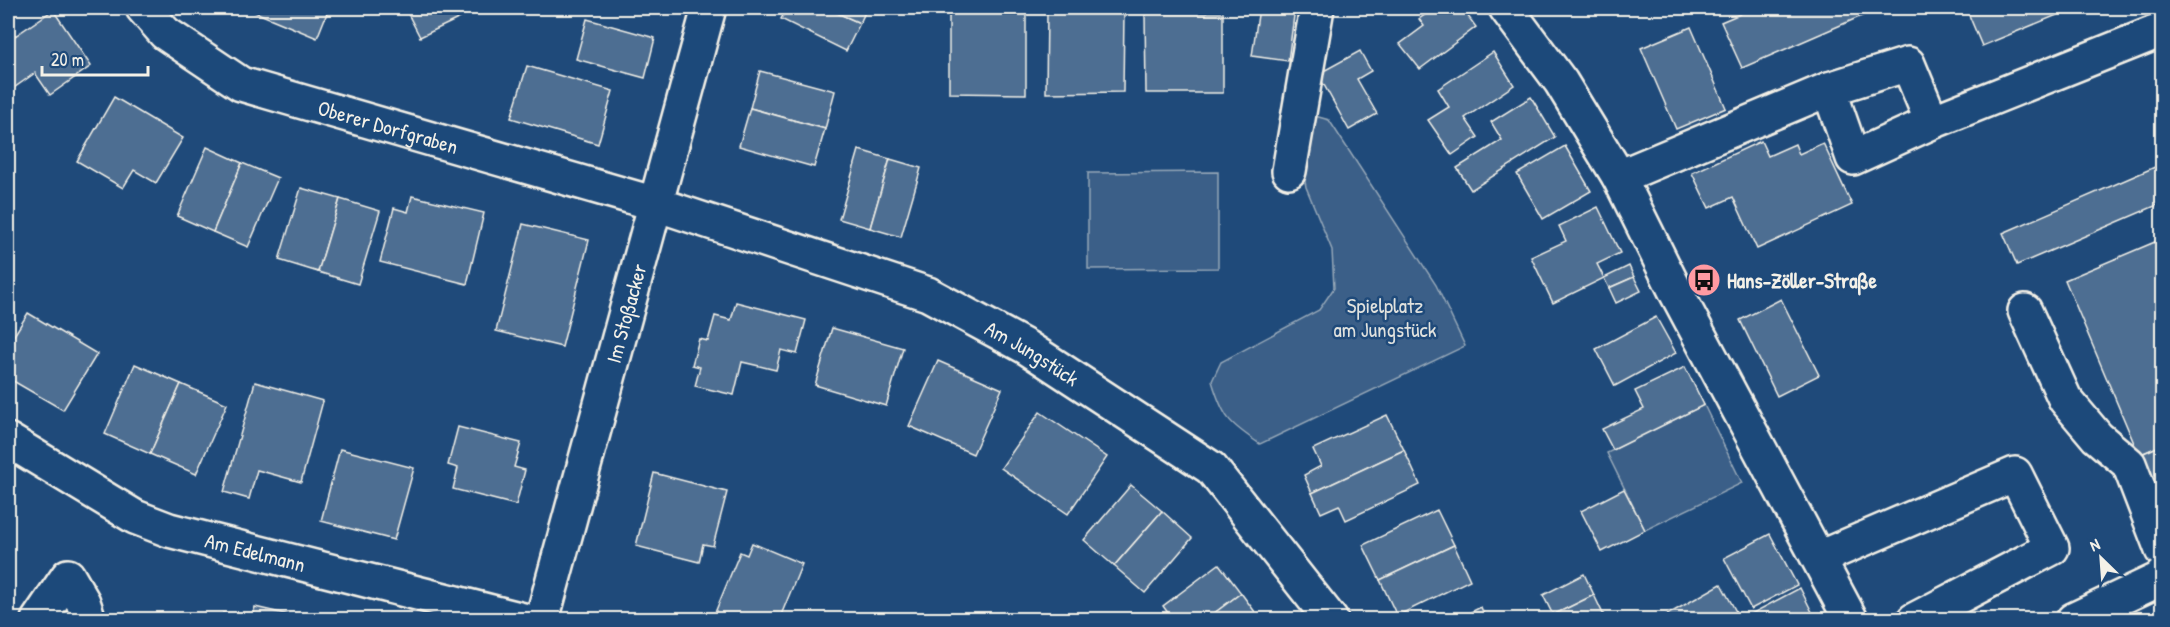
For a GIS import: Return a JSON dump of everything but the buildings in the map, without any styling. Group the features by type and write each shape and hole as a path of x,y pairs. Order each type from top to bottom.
{"street":[{"name":"Oberer Dorfgraben","path":"143,8 165,33 241,84 656,204"},
{"name":"Im Stoßacker","path":"542,620 709,8"},
{"path":"1289,171 1317,8"},
{"path":"1506,8 1561,82 1619,177 1676,292 1851,620"},
{"path":"1829,88 1852,158 1932,122 2163,30"},
{"path":"1619,177 1829,88 1908,64 1932,122"},
{"name":"Am Jungstück","path":"656,204 928,294 1026,347 1211,468 1331,620"},
{"path":"2025,311 2065,399 2097,438 2128,464 2163,550"},
{"name":"Am Edelmann","path":"8,440 135,517 169,530 523,620"},
{"path":"1819,558 2014,474 2052,548 1914,620"},
{"path":"38,620 68,576 84,602 89,620"},
{"path":"2073,620 2163,576"}],"green space":[{"name":"Spielplatz am Jungstück","path":"1315,116 1329,120 1436,285 1465,346 1260,444 1228,418 1212,381 1221,362 1319,310 1334,288 1332,250 1306,187 1301,160"},
{"path":"1218,172 1218,268 1088,269 1088,173"},
{"path":"1704,405 1742,483 1645,530 1607,453"}],"place":[{"name":"Hans-Zöller-Straße","path":"1704,280"}]}
